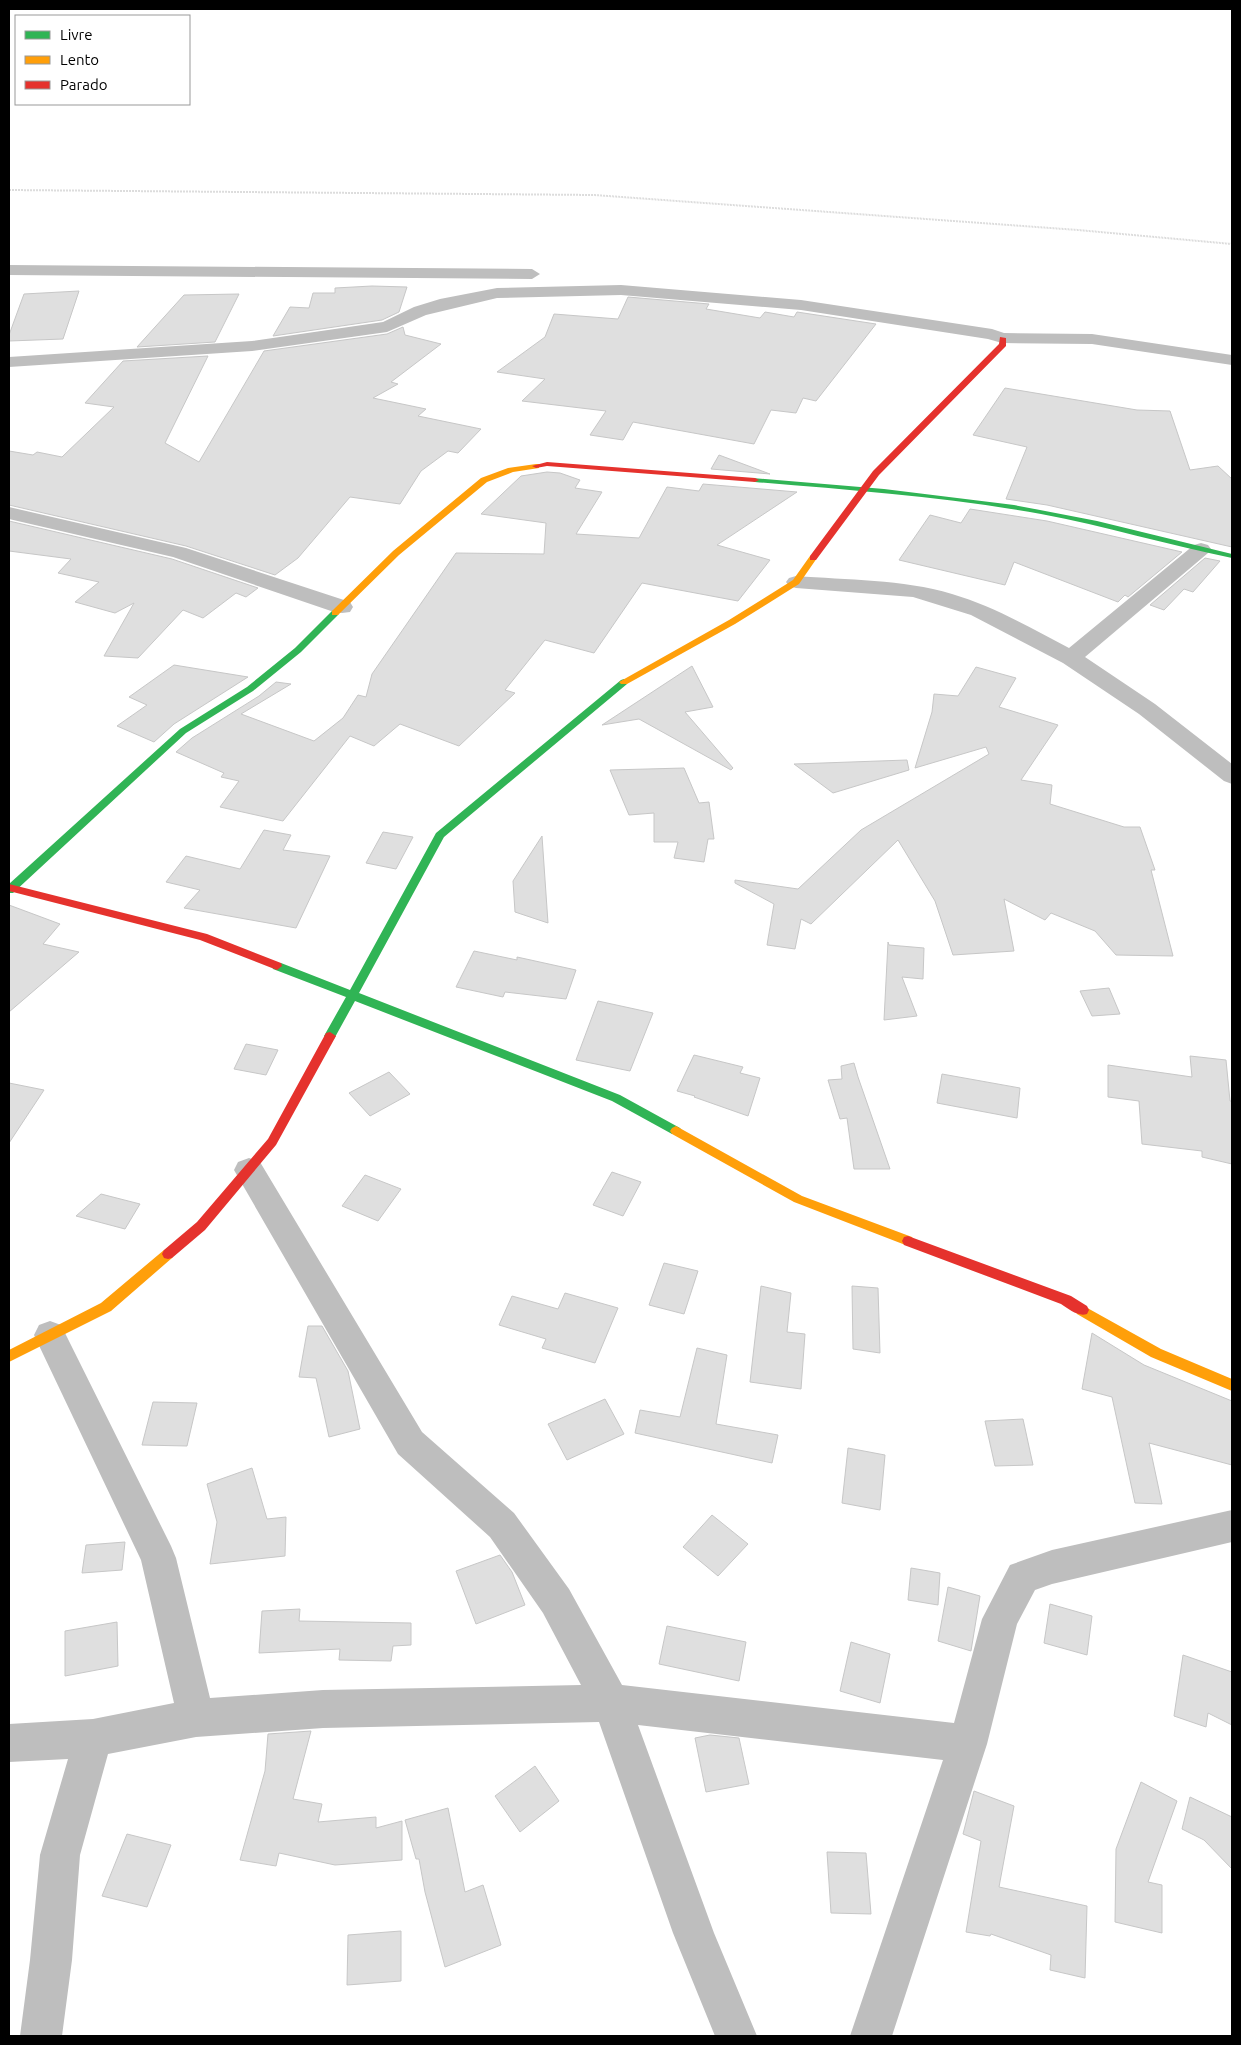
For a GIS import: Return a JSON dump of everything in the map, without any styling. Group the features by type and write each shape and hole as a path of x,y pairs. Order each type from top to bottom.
{"street":[{"path":"9,270 551,274"},
{"path":"580,275 667,280 1039,326 1232,346"},
{"path":"9,283 458,284 497,293"},
{"path":"9,362 252,346 387,327 420,311 446,303 497,293 621,290 792,304 992,334 1002,338 1092,339 1232,360"},
{"path":"9,1356 106,1307 200,1226 249,1170 272,1142 440,835 626,680 732,622 796,582 876,473 1003,344 1002,338"},
{"path":"9,889 183,731 250,689 298,650 396,553 458,500 484,480 511,470 547,464 864,490 986,504 1070,518 1232,556"},
{"path":"9,513 178,552 342,607"},
{"path":"1071,658 1201,549"},
{"path":"796,582 913,591 944,598 978,610 1071,658 1147,709 1232,776"},
{"path":"9,889 203,937 616,1098 798,1199 1066,1300 1156,1353 1232,1385"},
{"path":"249,1170 410,1443 502,1525 556,1601 611,1702 694,1933 736,2036"},
{"path":"50,1335 158,1558 196,1718"},
{"path":"871,2036 968,1744 1000,1619 1023,1577 1052,1567 1232,1526"},
{"path":"9,1743 93,1738 196,1718 323,1709 611,1702 968,1744"},
{"path":"41,2036 51,1960 60,1855 93,1738"}],"path":[{"path":"9,190 594,195 1078,230 1232,244"}],"building":[{"path":"407,287 399,312 382,320 273,336 290,307 309,308 313,293 335,293 335,288"},
{"path":"79,291 63,339 9,341 9,335 24,294"},
{"path":"239,294 215,342 137,347 184,295"},
{"path":"628,297 709,304 706,309 760,318 765,312 794,317 797,312 876,324 816,401 803,398 796,413 771,410 754,444 633,422 623,440 590,435 606,411 522,401 545,379 497,372 545,337 554,314 618,319"},
{"path":"403,327 405,335 441,344 391,382 398,384 373,398 426,409 418,416 481,429 458,453 448,451 421,471 400,504 350,497 298,558 275,575 186,546 9,505 9,451 33,455 37,452 62,457 114,407 85,403 123,361 208,356 165,443 199,462 264,351 387,334"},
{"path":"1005,388 1137,410 1170,411 1190,470 1218,466 1232,479 1232,547 1047,505 1006,499 1027,447 973,435"},
{"path":"719,455 770,474 711,469"},
{"path":"547,472 560,473 580,480 575,488 602,492 576,534 639,538 667,487 699,491 703,484 797,492 717,545 770,560 738,601 642,583 594,653 545,640 505,690 515,693 459,746 400,724 374,746 350,736 283,821 220,807 239,781 221,777 224,773 176,752 192,738 259,696 276,682 291,684 241,714 314,741 343,718 358,695 366,697 372,674 456,553 544,554 546,523 481,514 521,476"},
{"path":"970,509 1047,521 1182,552 1128,597 1125,595 1118,602 1014,562 1005,585 899,560 930,515 961,523"},
{"path":"9,521 172,559 258,588 246,597 236,593 203,618 183,610 138,658 104,656 134,603 115,613 75,602 99,582 58,573 71,559 9,551"},
{"path":"1205,558 1220,561 1193,592 1184,589 1164,610 1150,605"},
{"path":"174,665 248,677 174,724 154,742 117,726 147,705 129,697"},
{"path":"692,666 713,707 685,712 733,768 731,770 639,719 602,725"},
{"path":"976,667 1016,678 999,707 1058,725 1021,780 1052,785 1050,804 1124,827 1140,827 1155,870 1151,870 1173,956 1116,955 1095,931 1051,913 1045,920 1004,899 1014,951 953,955 935,901 898,840 811,924 801,919 795,949 767,945 774,904 735,883 735,880 798,889 861,830 989,754 986,747 915,768 932,712 934,694 958,696"},
{"path":"907,760 909,770 833,793 794,764"},
{"path":"684,768 699,803 709,802 714,839 708,839 704,862 674,858 678,842 654,842 654,813 629,815 610,770"},
{"path":"264,830 291,835 283,850 330,856 296,928 184,908 200,890 166,882 186,856 240,869"},
{"path":"383,832 413,837 396,869 366,863"},
{"path":"542,836 548,923 515,912 513,881"},
{"path":"9,905 60,924 43,944 79,952 9,1012"},
{"path":"888,942 889,945 924,948 923,979 902,977 917,1016 884,1020"},
{"path":"474,951 517,960 517,957 576,970 566,999 505,992 503,997 456,987"},
{"path":"1109,988 1120,1014 1092,1016 1080,991"},
{"path":"598,1001 653,1013 630,1071 576,1060"},
{"path":"246,1044 278,1050 266,1075 234,1069"},
{"path":"694,1055 743,1067 740,1073 760,1078 748,1116 677,1091"},
{"path":"1190,1056 1226,1060 1230,1101 1232,1101 1232,1164 1202,1157 1202,1151 1142,1144 1139,1101 1108,1097 1108,1065 1192,1077"},
{"path":"854,1063 890,1169 854,1169 847,1118 840,1119 828,1080 842,1079 841,1066"},
{"path":"389,1072 410,1094 370,1116 349,1093"},
{"path":"942,1074 1020,1088 1017,1118 937,1103"},
{"path":"9,1083 44,1090 9,1143"},
{"path":"612,1172 641,1182 623,1216 593,1205"},
{"path":"365,1175 401,1189 378,1221 342,1206"},
{"path":"101,1194 140,1204 125,1229 76,1216"},
{"path":"664,1263 698,1271 684,1314 649,1305"},
{"path":"761,1286 791,1293 787,1332 805,1334 801,1389 750,1382"},
{"path":"852,1286 878,1288 880,1353 853,1349"},
{"path":"565,1293 618,1308 595,1363 542,1348 546,1339 499,1325 512,1296 558,1309"},
{"path":"308,1326 322,1326 348,1371 360,1429 329,1437 316,1378 299,1377"},
{"path":"1092,1333 1144,1365 1232,1401 1232,1465 1149,1443 1162,1504 1135,1503 1112,1397 1082,1389"},
{"path":"697,1348 727,1355 716,1424 778,1435 772,1463 635,1433 640,1410 680,1417"},
{"path":"605,1399 624,1434 567,1460 548,1424"},
{"path":"153,1402 197,1403 187,1446 142,1445"},
{"path":"1023,1419 1033,1465 995,1466 985,1421"},
{"path":"848,1448 885,1455 880,1510 842,1503"},
{"path":"252,1468 267,1519 286,1517 285,1556 210,1564 217,1522 207,1484"},
{"path":"712,1515 748,1544 718,1576 683,1547"},
{"path":"125,1542 122,1570 82,1573 86,1545"},
{"path":"500,1555 512,1572 525,1605 476,1624 456,1571"},
{"path":"911,1568 940,1573 938,1605 908,1600"},
{"path":"948,1587 980,1596 971,1651 938,1641"},
{"path":"1050,1604 1092,1616 1087,1655 1044,1643"},
{"path":"300,1609 299,1621 411,1623 411,1645 393,1646 391,1661 339,1660 340,1649 259,1653 262,1611"},
{"path":"117,1622 118,1666 65,1676 65,1631"},
{"path":"667,1626 746,1642 739,1681 659,1664"},
{"path":"851,1642 890,1654 880,1703 840,1691"},
{"path":"1183,1655 1232,1672 1232,1725 1208,1713 1206,1727 1174,1716"},
{"path":"311,1731 293,1799 322,1804 318,1822 376,1817 376,1828 402,1821 402,1860 335,1865 279,1853 276,1866 240,1860 265,1771 268,1734"},
{"path":"710,1735 739,1738 749,1784 706,1792 695,1738"},
{"path":"535,1766 559,1801 520,1832 495,1796"},
{"path":"1141,1782 1177,1801 1148,1882 1162,1885 1162,1933 1115,1922 1116,1849"},
{"path":"974,1791 1014,1806 999,1887 1087,1906 1085,1978 1050,1970 1051,1955 991,1934 990,1936 966,1932 981,1841 963,1834"},
{"path":"1190,1797 1232,1817 1232,1869 1204,1840 1182,1829"},
{"path":"448,1808 465,1892 483,1885 501,1945 445,1967 425,1892 419,1859 416,1859 405,1820"},
{"path":"127,1834 171,1845 147,1907 102,1896"},
{"path":"827,1852 866,1853 871,1914 831,1913"},
{"path":"401,1931 401,1981 347,1985 348,1935"}],"traffic: fast":[{"path":"755,480 852,488 1014,507 1097,523 1232,556"},
{"path":"9,890 183,731 250,689 298,650 335,613"},
{"path":"330,1036 440,835 624,682"},
{"path":"277,966 616,1098 676,1131"}],"traffic: slow":[{"path":"335,613 396,553 484,480 511,470 536,466"},
{"path":"624,682 732,622 796,582 813,558"},
{"path":"676,1131 798,1199 908,1241"},
{"path":"9,1356 106,1307 168,1254"},
{"path":"1082,1310 1156,1353 1232,1385"}],"traffic: jam":[{"path":"813,558 876,473 1003,344 1002,338"},
{"path":"536,466 547,464 755,480"},
{"path":"9,888 203,937 277,966"},
{"path":"168,1254 201,1226 272,1142 330,1036"},
{"path":"908,1241 1066,1300 1082,1310"}]}
